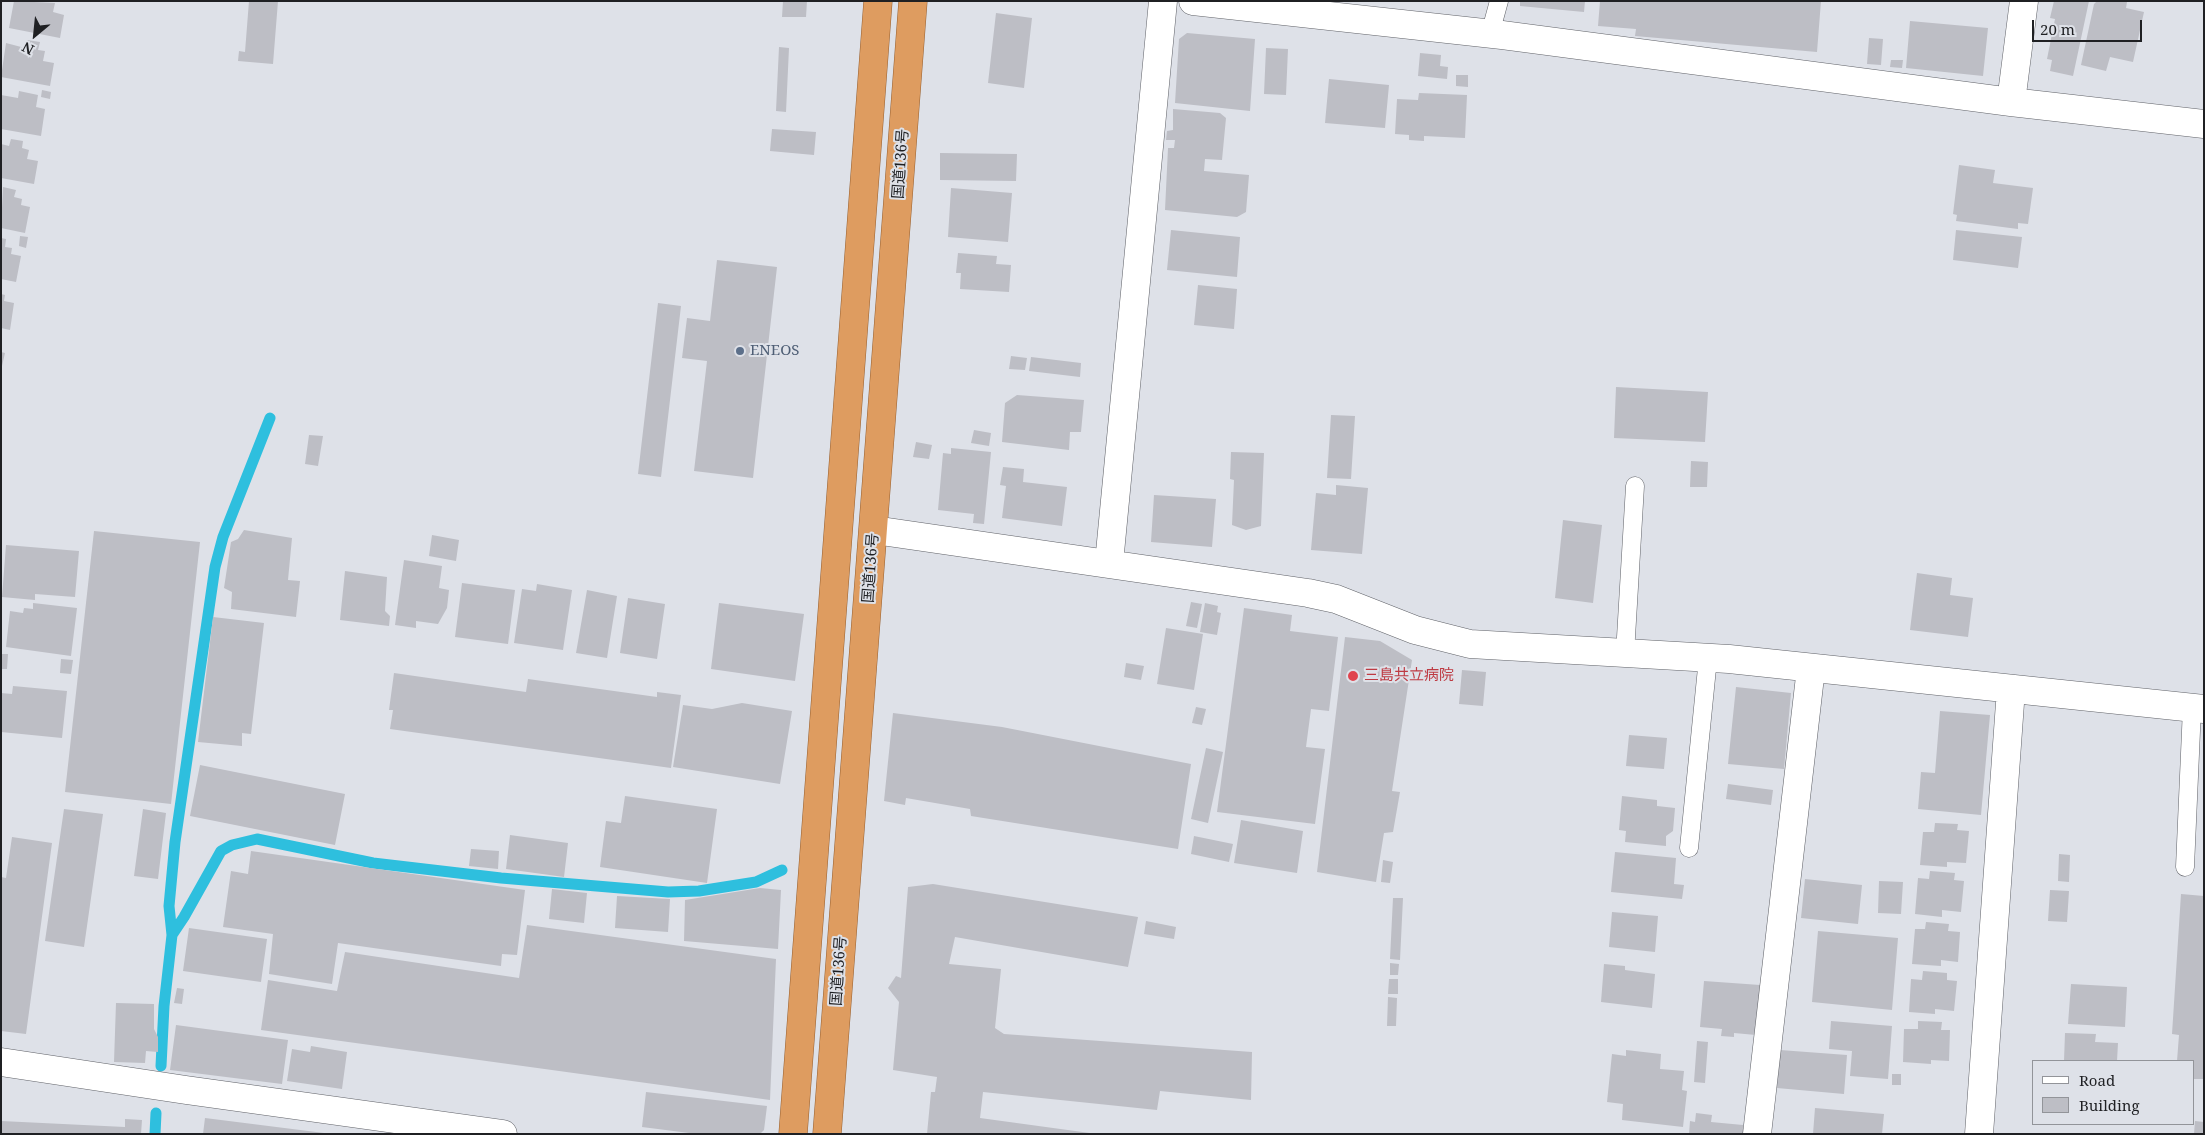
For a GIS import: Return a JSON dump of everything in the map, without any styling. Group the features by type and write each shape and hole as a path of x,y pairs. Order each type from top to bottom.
{"highway":[{"path":"793,1134 878,1"},
{"name":"国道136号","path":"827,1134 913,1"}],"street":[{"path":"1109,563 1163,1"},
{"path":"1193,1 1490,34 2011,102 2204,124"},
{"path":"2011,102 2024,1"},
{"path":"874,530 1109,563 1336,599 1414,630 1470,644 1708,658 2198,709"},
{"path":"1757,1134 1811,668"},
{"path":"1979,1134 2011,689"},
{"path":"1,1062 502,1134"}],"lane":[{"path":"1490,34 1499,1"},
{"path":"1625,654 1635,486"},
{"path":"1689,848 1708,658"},
{"path":"2185,867 2198,709"}],"building":[{"path":"14,1 55,3 53,12 64,15 60,38 9,28"},
{"path":"249,1 278,1 273,64 238,61 239,51 245,52"},
{"path":"783,1 807,1 806,17 782,17"},
{"path":"1520,1 1585,1 1584,12 1520,6"},
{"path":"1600,1 1821,1 1817,52 1635,36 1636,29 1598,26"},
{"path":"2054,1 2089,1 2073,76 2050,71 2052,60 2047,59 2055,19 2050,18"},
{"path":"2097,1 2127,2 2126,8 2144,12 2133,62 2110,57 2106,71 2081,65 2094,4"},
{"path":"996,13 1032,18 1024,88 988,83"},
{"path":"1910,21 1988,28 1983,76 1906,68"},
{"path":"1187,33 1255,39 1250,111 1175,103 1179,39"},
{"path":"1869,38 1883,39 1881,65 1867,64"},
{"path":"27,40 40,42 38,50 45,51 43,61 54,63 50,86 1,77 6,43 25,48"},
{"path":"779,47 789,48 786,112 776,111"},
{"path":"1266,48 1288,49 1286,95 1264,94"},
{"path":"1420,53 1441,55 1440,66 1448,67 1447,79 1418,76"},
{"path":"1891,60 1903,60 1902,68 1890,67"},
{"path":"1456,75 1468,75 1468,87 1456,86"},
{"path":"1329,79 1389,85 1385,128 1325,123"},
{"path":"42,90 51,92 50,99 41,97"},
{"path":"19,91 38,95 36,107 45,109 41,136 1,129 1,95 18,98"},
{"path":"1419,93 1467,95 1465,138 1424,136 1424,141 1409,140 1409,135 1395,134 1397,99 1418,100"},
{"path":"1173,109 1220,113 1226,118 1222,160 1205,159 1204,171 1249,175 1246,212 1237,217 1165,210 1168,148 1174,148 1175,140 1166,140 1167,131 1173,130"},
{"path":"772,129 816,132 814,155 770,151"},
{"path":"11,139 23,141 22,148 29,150 27,159 38,161 34,184 1,178 1,144 9,146"},
{"path":"940,153 1017,154 1016,181 940,180"},
{"path":"1959,165 1995,170 1993,183 2033,188 2028,224 2018,223 2018,229 1956,221 1957,215 1953,214"},
{"path":"3,187 16,190 14,197 22,199 21,205 30,207 25,233 1,228"},
{"path":"951,188 1012,193 1008,242 948,237"},
{"path":"1171,230 1240,237 1237,277 1167,270"},
{"path":"1956,230 2022,237 2018,268 1953,260"},
{"path":"20,236 28,237 26,248 19,246"},
{"path":"1,238 6,239 5,247 12,248 11,254 21,256 16,282 1,279"},
{"path":"958,253 997,256 996,264 1011,265 1009,292 960,289 961,273 956,273"},
{"path":"717,260 777,267 753,478 694,471 707,361 682,358 687,318 710,321"},
{"path":"1198,285 1237,289 1234,329 1194,325"},
{"path":"1,294 5,295 4,301 14,303 10,330 1,328"},
{"path":"658,303 681,306 661,477 638,474"},
{"path":"1,352 5,353 2,366 1,366"},
{"path":"1011,356 1027,358 1025,370 1009,369"},
{"path":"1031,357 1081,363 1080,377 1029,371"},
{"path":"1616,387 1708,392 1705,442 1614,438"},
{"path":"1017,395 1084,400 1081,432 1070,432 1069,450 1002,442 1005,403"},
{"path":"1331,415 1355,416 1351,479 1327,478"},
{"path":"974,430 991,433 989,446 971,443"},
{"path":"309,435 323,436 318,466 305,464"},
{"path":"916,442 932,445 929,459 913,457"},
{"path":"951,448 991,452 984,524 973,523 974,514 938,510 943,453 951,454"},
{"path":"1231,452 1264,453 1261,526 1246,530 1232,525 1234,480 1230,479"},
{"path":"1691,461 1708,462 1707,487 1690,487"},
{"path":"1003,467 1024,469 1023,482 1067,487 1062,526 1002,518 1006,486 1000,485"},
{"path":"1336,485 1368,488 1362,554 1311,550 1316,493 1336,495"},
{"path":"1154,495 1216,499 1212,547 1151,542"},
{"path":"1563,520 1602,525 1593,603 1555,598"},
{"path":"244,530 292,538 288,580 300,581 296,617 231,609 232,592 224,588 231,542 238,539"},
{"path":"94,531 200,542 171,804 65,792"},
{"path":"432,535 459,540 456,561 429,556"},
{"path":"6,545 79,551 75,597 35,594 35,600 2,597"},
{"path":"404,560 442,566 439,588 449,590 447,608 438,624 416,621 416,628 395,625"},
{"path":"345,571 387,577 385,611 390,616 389,626 340,620"},
{"path":"1917,573 1952,578 1950,595 1973,598 1968,637 1910,630"},
{"path":"462,583 515,590 508,644 455,637"},
{"path":"537,584 572,590 563,650 514,643 522,589 536,591"},
{"path":"587,590 617,596 607,658 576,653"},
{"path":"628,598 665,604 657,659 620,653"},
{"path":"1191,602 1202,604 1197,628 1186,626"},
{"path":"33,603 77,608 71,656 6,647 10,611 23,613 24,608 33,609"},
{"path":"719,603 804,614 795,681 711,669"},
{"path":"1205,603 1218,606 1217,612 1221,613 1217,635 1200,632"},
{"path":"1244,608 1292,615 1290,631 1338,637 1329,711 1311,709 1306,747 1325,749 1315,824 1217,812"},
{"path":"213,617 264,623 251,734 242,733 242,746 198,742"},
{"path":"1166,628 1203,634 1194,690 1157,684"},
{"path":"1345,637 1380,641 1412,660 1392,791 1400,792 1393,832 1384,833 1376,882 1317,872"},
{"path":"1,654 8,654 7,669 1,669"},
{"path":"61,659 73,660 71,674 60,673"},
{"path":"1126,663 1144,666 1141,680 1124,677"},
{"path":"1462,670 1486,672 1483,706 1459,704"},
{"path":"394,673 526,692 528,679 657,697 657,692 681,695 671,768 390,729 393,710 389,710"},
{"path":"13,686 67,691 62,738 1,732 1,693 12,694"},
{"path":"1736,687 1791,693 1784,769 1728,764"},
{"path":"742,703 792,711 780,784 673,767 683,705 712,709"},
{"path":"1196,707 1206,709 1202,725 1192,723"},
{"path":"1940,711 1990,715 1981,815 1918,809 1921,772 1935,773"},
{"path":"893,713 1002,727 1191,764 1178,849 971,816 970,809 906,798 905,805 884,801"},
{"path":"1629,735 1667,738 1664,769 1626,766"},
{"path":"1206,748 1223,752 1208,823 1191,819"},
{"path":"200,765 345,794 335,845 190,816"},
{"path":"1728,784 1773,790 1771,805 1726,799"},
{"path":"625,796 717,809 707,883 600,867 606,821 621,823"},
{"path":"1622,796 1657,800 1657,806 1675,808 1673,831 1666,836 1666,846 1625,842 1626,831 1619,830"},
{"path":"64,809 103,814 84,947 45,941"},
{"path":"143,809 166,813 158,879 134,876"},
{"path":"1241,820 1303,831 1297,873 1234,863"},
{"path":"1935,823 1958,824 1957,830 1969,831 1966,863 1947,862 1947,867 1920,865 1923,832 1934,832"},
{"path":"510,835 568,843 564,877 506,869"},
{"path":"1194,836 1233,844 1229,862 1191,854"},
{"path":"12,837 52,843 26,1034 1,1031 1,877 6,878"},
{"path":"471,849 499,851 498,869 469,866"},
{"path":"251,851 525,890 517,955 502,954 501,966 338,943 332,984 269,974 273,934 223,927 231,871 248,874"},
{"path":"1615,852 1676,858 1674,884 1684,885 1682,899 1611,892"},
{"path":"2059,854 2070,855 2069,882 2058,881"},
{"path":"1383,860 1393,862 1390,883 1381,882"},
{"path":"1930,871 1955,873 1954,880 1964,881 1961,912 1942,910 1942,917 1915,914 1918,878 1929,879"},
{"path":"1805,879 1862,885 1858,924 1801,918"},
{"path":"1879,881 1903,882 1901,914 1878,913"},
{"path":"933,884 1138,917 1128,967 955,937 949,964 1001,969 995,1028 1004,1034 1252,1052 1251,1100 1160,1091 1157,1110 983,1092 980,1118 1097,1134 927,1134 931,1092 935,1092 937,1077 893,1070 899,1002 888,988 896,976 901,978 908,887"},
{"path":"760,888 781,890 778,949 684,941 685,900"},
{"path":"552,889 587,893 584,923 549,919"},
{"path":"2050,890 2069,891 2067,922 2048,921"},
{"path":"2181,894 2204,896 2204,1079 2195,1079 2195,1060 2177,1060 2179,1035 2172,1034"},
{"path":"617,896 670,899 668,932 615,928"},
{"path":"1393,898 1403,898 1400,960 1390,959"},
{"path":"1612,912 1658,916 1655,952 1609,947"},
{"path":"1146,921 1176,927 1174,939 1144,934"},
{"path":"1926,922 1949,924 1948,931 1960,932 1958,962 1941,960 1941,966 1912,964 1915,929 1925,929"},
{"path":"527,925 776,959 770,1100 261,1030 268,980 337,991 345,952 519,978"},
{"path":"189,928 267,939 261,982 183,971"},
{"path":"1818,931 1898,938 1892,1010 1812,1002"},
{"path":"1390,963 1399,964 1398,975 1390,975"},
{"path":"1604,964 1625,966 1625,970 1655,974 1652,1008 1601,1002"},
{"path":"1923,971 1947,973 1947,980 1957,981 1954,1011 1935,1009 1935,1014 1909,1012 1911,979 1922,980"},
{"path":"1389,979 1398,979 1398,994 1388,994"},
{"path":"1704,981 1760,985 1756,1035 1734,1033 1734,1037 1721,1036 1722,1029 1700,1027"},
{"path":"2071,984 2127,987 2125,1027 2068,1024"},
{"path":"177,988 184,989 182,1004 174,1003"},
{"path":"1388,997 1397,998 1396,1026 1387,1026"},
{"path":"116,1003 154,1004 154,1029 158,1037 158,1052 146,1051 145,1063 114,1062"},
{"path":"1831,1021 1892,1026 1888,1079 1850,1076 1852,1051 1829,1049"},
{"path":"1918,1021 1942,1022 1941,1030 1950,1030 1949,1061 1931,1060 1931,1064 1903,1062 1904,1029 1918,1029"},
{"path":"176,1025 288,1040 282,1084 170,1070"},
{"path":"2065,1033 2096,1034 2095,1042 2118,1043 2117,1060 2064,1060"},
{"path":"1697,1041 1708,1042 1705,1083 1694,1082"},
{"path":"311,1046 347,1052 342,1089 287,1081 292,1049 310,1052"},
{"path":"1626,1050 1661,1054 1660,1069 1684,1071 1682,1090 1687,1091 1683,1127 1622,1120 1623,1104 1607,1102 1612,1054 1626,1056"},
{"path":"1780,1050 1847,1055 1844,1094 1777,1088"},
{"path":"1892,1074 1901,1074 1901,1085 1892,1085"},
{"path":"646,1092 767,1106 764,1130 760,1134 697,1134 642,1127"},
{"path":"1815,1108 1884,1114 1882,1134 1813,1134"},
{"path":"1696,1113 1712,1115 1711,1122 1743,1125 1743,1134 1689,1134 1690,1121 1695,1122"},
{"path":"205,1118 324,1133 324,1134 203,1134"},
{"path":"125,1119 142,1120 141,1134 1,1134 1,1121 125,1127"},
{"path":"2195,1121 2204,1122 2204,1134 2194,1134"}],"waterway":[{"path":"161,1066 164,1006 172,935 169,906 175,842 215,567 223,537 270,418"},
{"path":"172,935 221,851 232,845 257,839 373,863 501,878 668,892 699,891 756,882 782,870"},
{"path":"155,1134 156,1113"}],"place":[{"name":"ENEOS","path":"740,351"},
{"name":"三島共立病院","path":"1353,676"}]}
